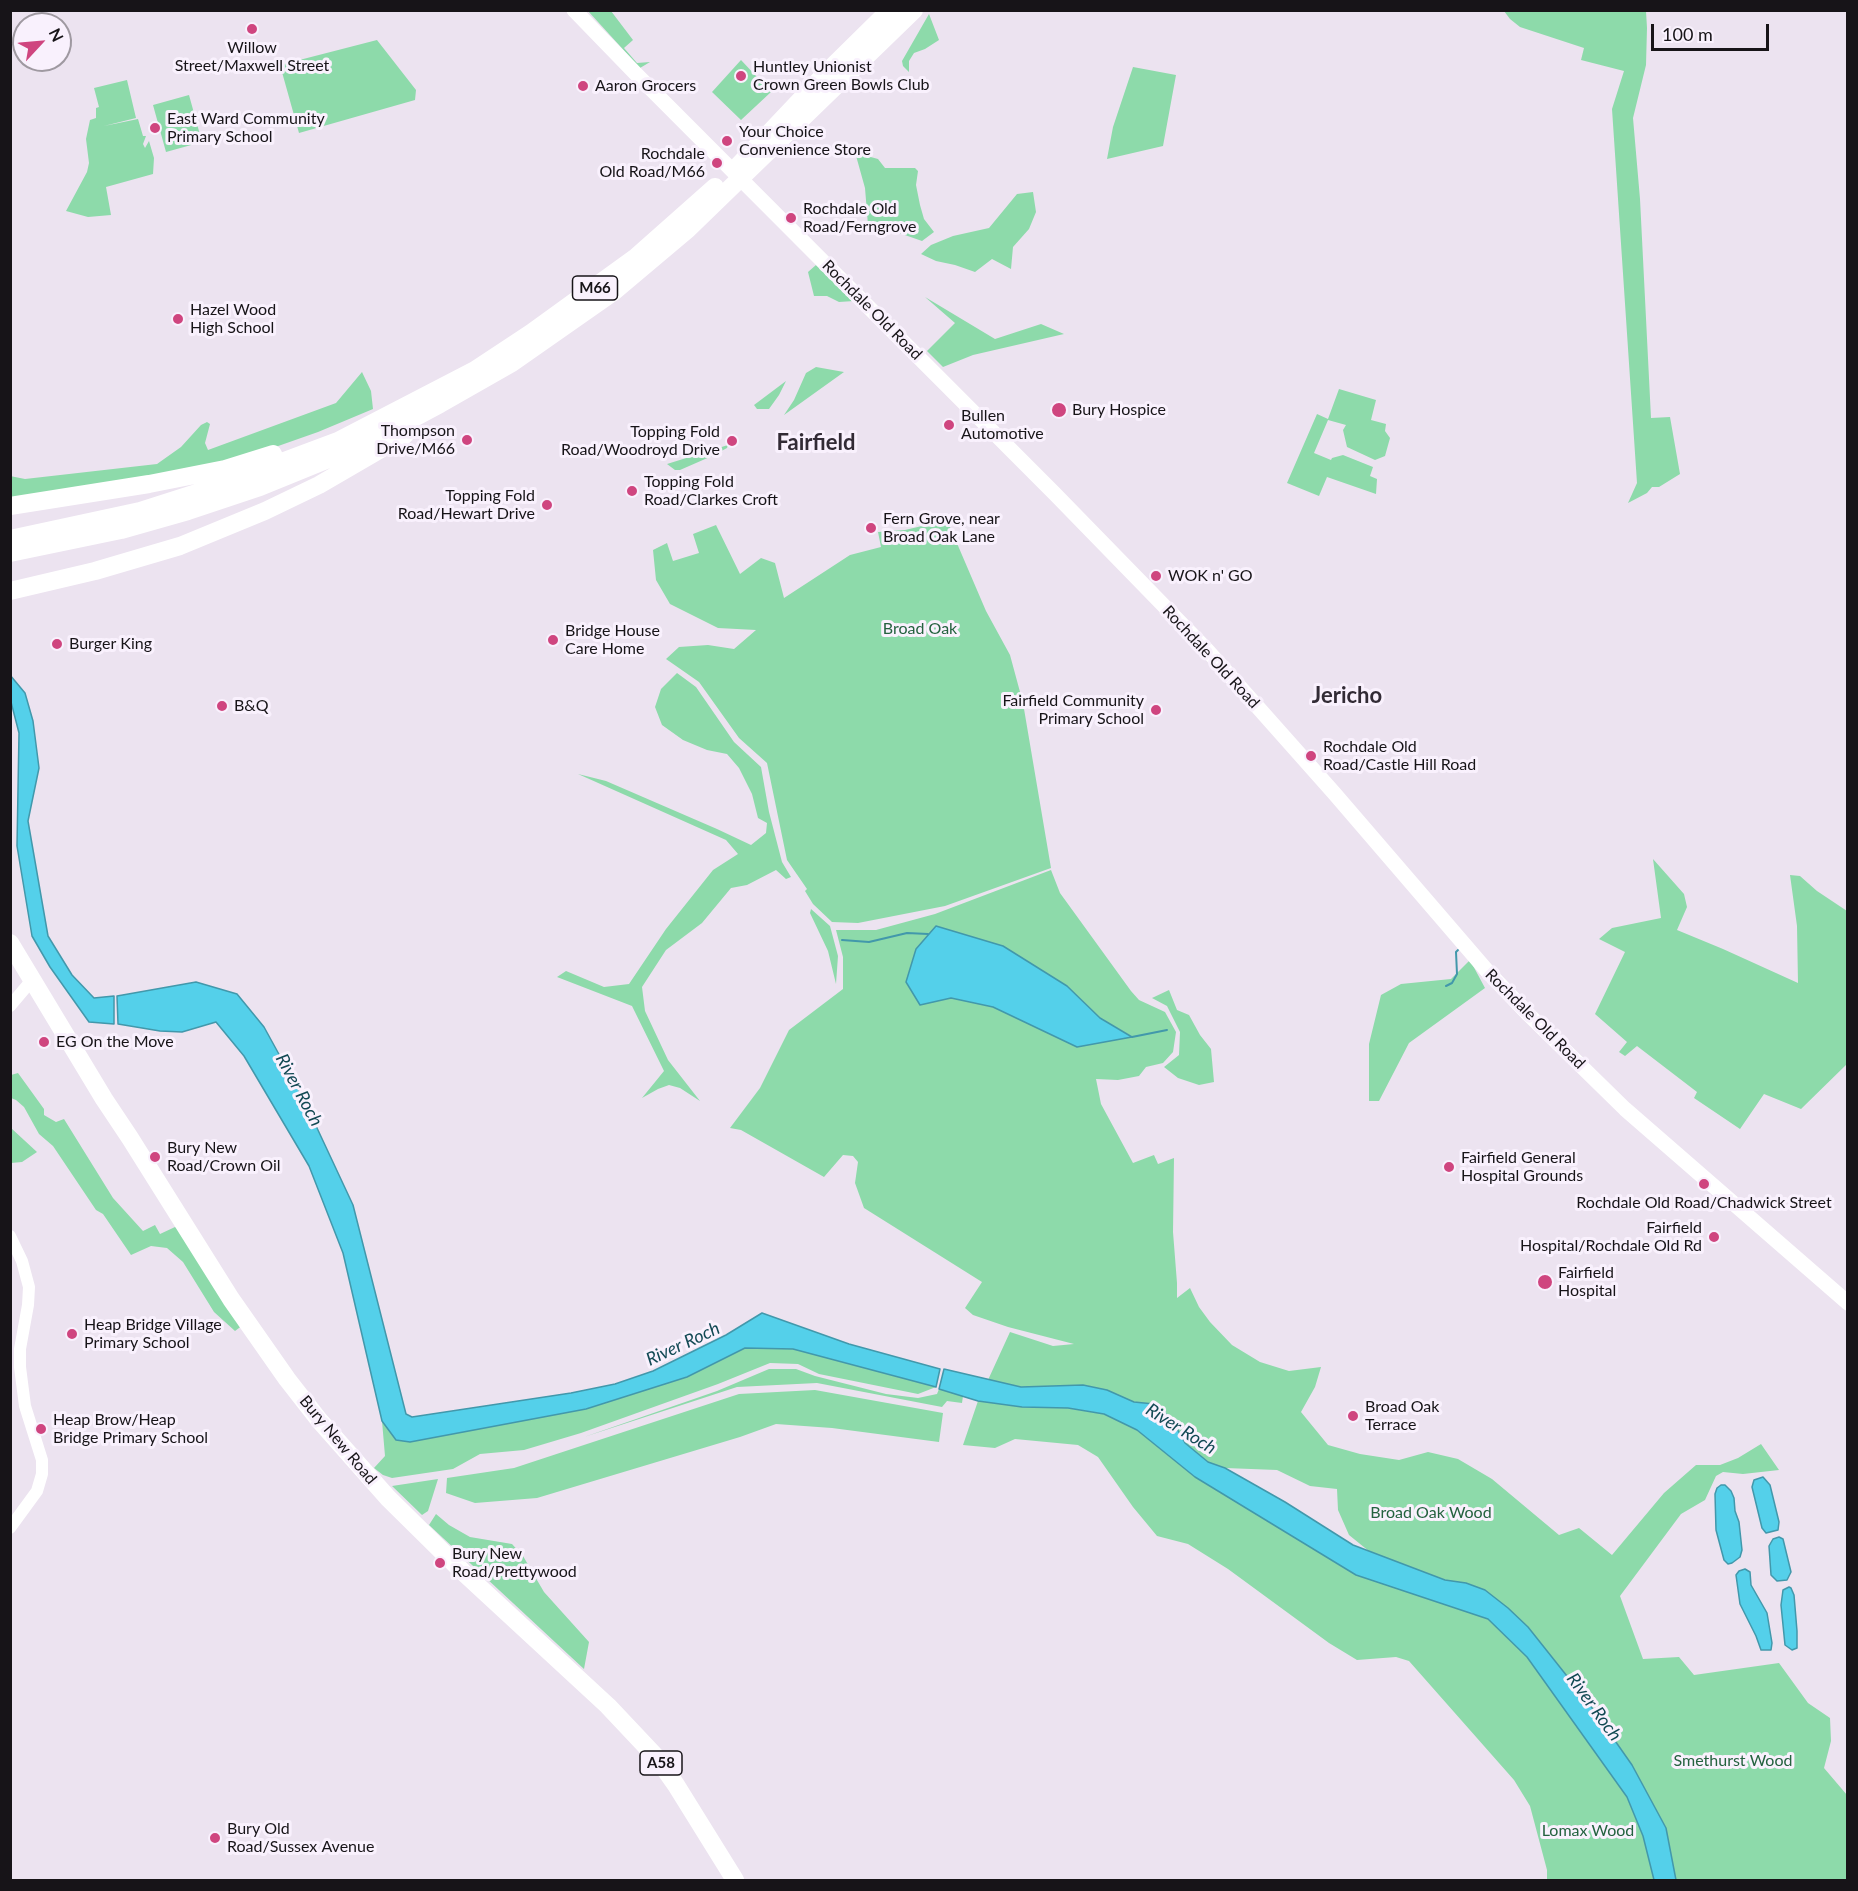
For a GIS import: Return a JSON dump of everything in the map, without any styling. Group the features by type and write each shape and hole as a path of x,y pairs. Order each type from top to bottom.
{"highway":[{"name":"M66","path":"10,591 95,571 180,546 265,511 320,485 377,444 477,391 512,363 612,293 688,229 776,136 826,73 890,10"},
{"name":"M66","path":"10,538 140,511 214,487 338,441 475,370 531,333 636,257 738,166 776,136 914,10"},
{"name":"M66","path":"10,506 150,484 225,469 312,442 393,412"},
{"name":"M66","path":"10,553 121,530 188,511 260,487 346,452 377,444"},
{"name":"Bury New Road","path":"10,943 98,1089 231,1299 287,1379 353,1460 385,1495 463,1572 608,1706 645,1744 676,1785 735,1881"}],"main road":[{"name":"Rochdale Old Road","path":"574,10 1207,650 1473,955 1526,1012 1625,1109 1848,1303"}],"street":[{"path":"10,1006 32,980"},
{"path":"10,1236 22,1261 28,1287 20,1367 26,1406 42,1460 42,1474 37,1491 10,1528"}],"green space":[{"path":"588,11 611,11 633,40 624,48 637,63 650,62 640,68"},
{"path":"1504,11 1646,11 1646,65 1633,118 1640,199 1651,418 1670,417 1680,474 1659,487 1652,487 1647,493 1628,503 1637,483 1612,109 1624,71 1581,60 1584,48 1520,27"},
{"path":"929,14 939,40 914,53 909,61 909,72 903,66 902,61"},
{"path":"377,40 416,90 415,100 299,133 280,65"},
{"name":"Huntley Unionist Crown Green Bowls Club","path":"741,60 771,92 741,120 712,92"},
{"path":"1133,67 1176,75 1163,146 1107,159 1113,127"},
{"path":"127,80 136,118 104,126 138,119 143,136 146,136 143,144 145,148 149,141 154,158 153,174 106,187 111,215 88,217 66,211 87,172 89,163 86,139 90,120 96,118 96,108 99,107 94,88"},
{"path":"189,95 202,142 166,152 153,105"},
{"path":"853,145 867,156 878,159 885,168 915,168 918,171 916,185 920,205 924,219 934,232 922,241 882,227 868,225 865,188"},
{"path":"1033,192 1036,212 1029,229 1013,247 1011,269 992,259 975,272 936,261 921,254 931,245 953,236 989,228 1017,194"},
{"path":"816,265 854,301 839,302 827,296 814,296 808,272"},
{"path":"925,297 995,339 1041,324 1064,334 973,355 943,367 927,351 955,323"},
{"path":"816,367 844,372 784,415 794,400 806,373"},
{"path":"362,372 371,391 373,409 318,432 264,451 207,467 11,498 10,476 25,479 157,464 181,447 201,425 207,422 210,424 205,443 208,450 336,403"},
{"path":"786,381 769,409 757,409 754,405"},
{"path":"1339,389 1376,400 1371,420 1386,424 1385,431 1390,438 1385,456 1375,460 1347,447 1343,430 1346,425 1328,420 1314,453 1331,460 1343,455 1373,467 1370,476 1377,479 1376,494 1327,477 1319,496 1287,483 1317,414 1328,419"},
{"path":"728,445 727,448 712,456 680,470 675,470 667,464"},
{"name":"Broad Oak","path":"947,520 986,611 1010,655 1023,703 1051,868 945,906 858,923 832,922 813,904 805,891 807,889 787,860 767,763 739,738 699,682 666,659 679,647 708,645 734,649 756,630 718,628 670,604 656,580 653,550 667,543 673,561 699,553 693,534 716,525 740,574 761,558 775,563 784,598 850,555 881,547 878,532 905,530"},
{"path":"677,673 696,687 734,742 761,767 769,812 782,862 791,877 786,879 776,870 747,885 731,888 702,923 666,950 642,987 645,1011 668,1060 700,1101 680,1088 669,1085 642,1098 664,1071 632,1006 557,977 566,971 604,987 629,984 666,929 713,870 738,854 726,840 578,774 606,781 751,845 766,833 767,823 758,818 752,794 739,768 727,754 707,750 683,740 662,725 655,707 661,689"},
{"path":"1653,859 1684,894 1687,907 1677,930 1798,983 1797,926 1790,875 1800,876 1817,891 1847,911 1847,1064 1801,1109 1764,1094 1740,1129 1694,1098 1697,1092 1637,1046 1625,1056 1619,1052 1627,1042 1595,1014 1625,952 1599,939 1612,928 1661,918"},
{"path":"1051,870 1060,893 1131,991 1139,1000 1165,1012 1176,1032 1173,1052 1163,1063 1146,1067 1139,1076 1118,1080 1096,1079 1101,1104 1133,1163 1154,1155 1158,1164 1174,1158 1173,1232 1177,1298 1190,1288 1199,1307 1210,1322 1232,1345 1260,1362 1289,1371 1321,1367 1315,1387 1301,1412 1328,1445 1360,1454 1399,1460 1428,1452 1458,1459 1492,1479 1559,1535 1579,1528 1612,1555 1664,1493 1696,1465 1720,1465 1738,1458 1761,1444 1779,1470 1743,1474 1723,1472 1716,1476 1705,1500 1681,1514 1620,1596 1643,1659 1679,1657 1694,1675 1779,1663 1808,1703 1830,1718 1831,1741 1824,1768 1847,1795 1847,1880 1676,1880 1666,1828 1632,1765 1590,1705 1528,1627 1466,1583 1445,1581 1370,1552 1349,1535 1338,1510 1337,1489 1310,1486 1277,1470 1225,1468 1208,1462 1185,1443 1171,1419 1154,1404 1134,1402 1107,1390 1083,1385 1021,1387 988,1380 1010,1332 1053,1346 1074,1344 1008,1327 973,1315 965,1308 982,1282 864,1208 855,1183 858,1162 853,1156 843,1155 824,1177 741,1130 730,1128 760,1088 789,1030 843,989 843,957 836,930 876,930 935,914","holes":["906,982 1067,986 1100,1018 1131,1036 1077,1047 993,1007 951,998 920,1005"]},
{"path":"811,909 830,926 838,956 836,984 828,951 810,913"},
{"path":"1470,960 1485,988 1409,1043 1379,1101 1369,1101 1369,1044 1381,995 1401,984 1451,979"},
{"path":"1169,990 1177,1010 1189,1015 1211,1049 1214,1082 1199,1085 1178,1078 1164,1067 1179,1055 1180,1032 1167,1006 1152,998"},
{"path":"18,1073 44,1109 44,1115 56,1122 64,1119 113,1198 143,1231 155,1225 160,1234 175,1227 180,1229 243,1325 235,1331 214,1312 183,1262 167,1248 151,1246 131,1255 103,1214 96,1210 53,1146 39,1134 24,1107 11,1098 11,1075"},
{"path":"11,1128 37,1152 22,1162 11,1163"},
{"path":"745,1348 793,1349 936,1387 918,1394 819,1374 798,1364 770,1363 581,1433 524,1450 480,1454 453,1469 392,1478 374,1468 385,1456 382,1421 396,1440 410,1442 586,1409 687,1377"},
{"path":"769,1369 796,1369 886,1394 918,1398 937,1394 939,1389 963,1396 962,1403 947,1401 942,1407 817,1383 737,1387 584,1437 717,1391"},
{"path":"815,1390 943,1413 939,1442 832,1428 776,1424 537,1498 475,1503 446,1493 447,1478 514,1468 739,1394"},
{"name":"Lomax Wood","path":"978,1401 1022,1407 1068,1408 1104,1414 1137,1430 1195,1477 1356,1575 1488,1619 1527,1657 1627,1797 1643,1836 1654,1880 1547,1880 1547,1870 1530,1806 1514,1780 1409,1661 1396,1657 1357,1660 1329,1643 1228,1569 1188,1544 1157,1536 1133,1507 1098,1457 1078,1445 1015,1439 995,1448 963,1445"},
{"path":"438,1479 428,1511 422,1515 392,1486"},
{"path":"436,1514 449,1525 470,1537 512,1544 523,1556 544,1592 589,1642 584,1669 429,1525"}],"water":[{"path":"10,675 25,693 33,721 39,768 28,821 48,936 72,975 94,998 114,996 114,1024 89,1022 50,967 32,936 17,846 19,733 11,702"},
{"path":"936,926 1003,946 1067,986 1100,1018 1132,1037 1077,1047 993,1007 951,998 920,1005 906,982 916,949"},
{"path":"196,982 237,994 264,1027 303,1098 353,1205 406,1414 412,1417 571,1393 615,1384 653,1371 726,1335 762,1313 849,1344 940,1369 936,1387 793,1349 745,1348 687,1377 586,1409 410,1442 396,1440 382,1421 343,1253 309,1166 244,1056 216,1022 182,1032 118,1024 117,996"},
{"path":"944,1369 1021,1387 1083,1385 1107,1390 1134,1402 1154,1404 1171,1418 1185,1443 1208,1462 1225,1468 1285,1502 1353,1545 1445,1580 1466,1583 1485,1590 1528,1627 1590,1705 1632,1765 1666,1828 1676,1880 1654,1880 1643,1836 1627,1797 1527,1657 1488,1619 1356,1575 1195,1477 1137,1430 1104,1414 1068,1408 1022,1407 978,1401 939,1389"},
{"path":"1763,1477 1770,1485 1779,1522 1778,1530 1766,1533 1762,1528 1752,1487 1754,1480"},
{"path":"1721,1485 1725,1485 1731,1491 1734,1498 1742,1550 1740,1557 1728,1564 1724,1560 1716,1530 1715,1494"},
{"path":"1779,1537 1783,1539 1791,1572 1787,1580 1777,1581 1771,1575 1769,1546 1773,1539"},
{"path":"1745,1569 1750,1572 1751,1585 1767,1613 1771,1650 1761,1650 1740,1604 1736,1575"},
{"path":"1789,1587 1794,1595 1797,1631 1797,1648 1792,1650 1785,1645 1781,1605 1783,1590"}],"waterway":[{"path":"842,940 869,942 907,933 928,934"},
{"path":"1446,986 1452,983 1457,974 1456,952 1458,950"},
{"path":"1132,1037 1167,1030"}],"place":[{"name":"Willow Street/Maxwell Street","path":"252,29"},
{"name":"Huntley Unionist Crown Green Bowls Club","path":"741,76"},
{"name":"Aaron Grocers","path":"583,86"},
{"name":"East Ward Community Primary School","path":"155,128"},
{"name":"Your Choice Convenience Store","path":"727,141"},
{"name":"Rochdale Old Road/M66","path":"717,163"},
{"name":"Rochdale Old Road/Ferngrove","path":"791,218"},
{"name":"Hazel Wood High School","path":"178,319"},
{"name":"Bury Hospice","path":"1059,410"},
{"name":"Bullen Automotive","path":"949,425"},
{"name":"Thompson Drive/M66","path":"467,440"},
{"name":"Topping Fold Road/Woodroyd Drive","path":"732,441"},
{"name":"Topping Fold Road/Clarkes Croft","path":"632,491"},
{"name":"Topping Fold Road/Hewart Drive","path":"547,505"},
{"name":"Fern Grove, near Broad Oak Lane","path":"871,528"},
{"name":"WOK n' GO","path":"1156,576"},
{"name":"Bridge House Care Home","path":"553,640"},
{"name":"Burger King","path":"57,644"},
{"name":"B&Q","path":"222,706"},
{"name":"Fairfield Community Primary School","path":"1156,710"},
{"name":"Rochdale Old Road/Castle Hill Road","path":"1311,756"},
{"name":"EG On the Move","path":"44,1042"},
{"name":"Bury New Road/Crown Oil","path":"155,1157"},
{"name":"Fairfield General Hospital Grounds","path":"1449,1167"},
{"name":"Rochdale Old Road/Chadwick Street","path":"1704,1184"},
{"name":"Fairfield Hospital/Rochdale Old Rd","path":"1714,1237"},
{"name":"Fairfield Hospital","path":"1545,1282"},
{"name":"Heap Bridge Village Primary School","path":"72,1334"},
{"name":"Broad Oak Terrace","path":"1353,1416"},
{"name":"Heap Brow/Heap Bridge Primary School","path":"41,1429"},
{"name":"Bury New Road/Prettywood","path":"440,1563"},
{"name":"Bury Old Road/Sussex Avenue","path":"215,1838"}],"district":[{"name":"Fairfield","path":"816,443"},
{"name":"Jericho","path":"1347,696"}],"water label":[{"name":"River Roch","path":"299,1090"},
{"name":"River Roch","path":"683,1344"},
{"name":"River Roch","path":"1181,1429"},
{"name":"River Roch","path":"1594,1707"}],"park label":[{"name":"Broad Oak Wood","path":"1431,1513"},
{"name":"Smethurst Wood","path":"1733,1761"}]}
